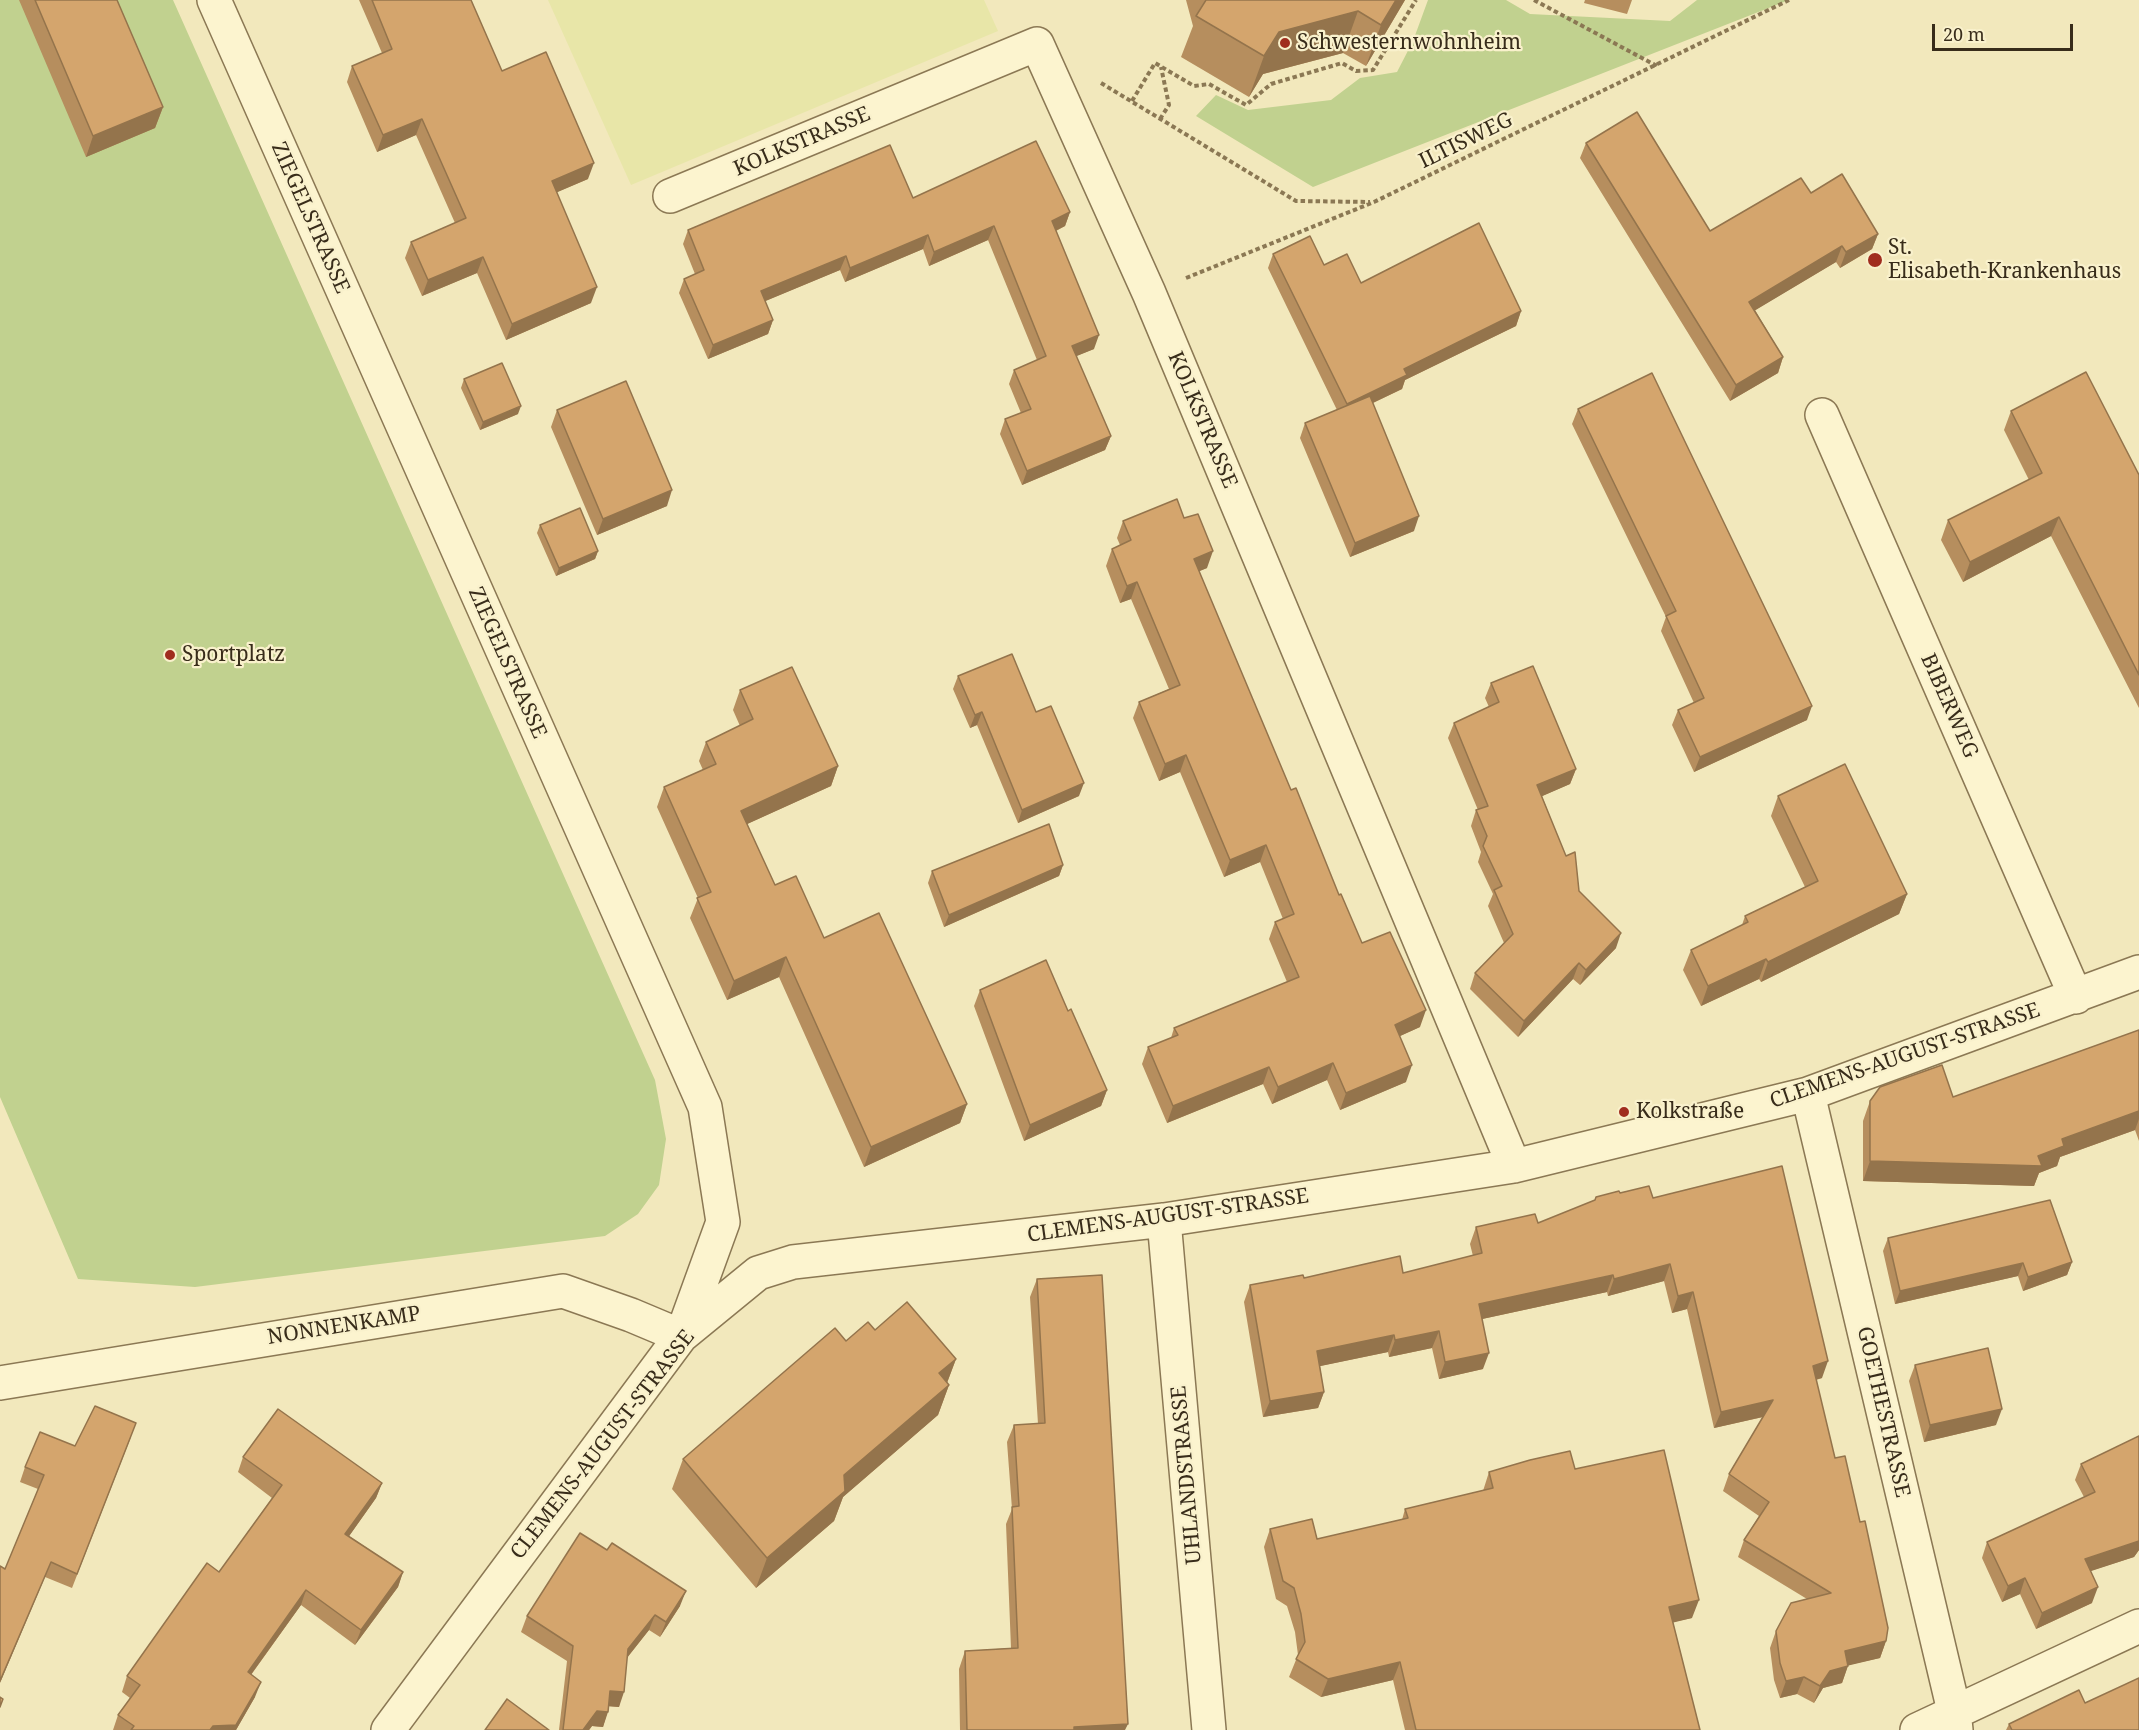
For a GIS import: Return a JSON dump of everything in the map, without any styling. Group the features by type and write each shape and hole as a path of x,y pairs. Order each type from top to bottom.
{"street":[{"name":"ZIEGELSTRASSE","path":"214,0 705,1107 723,1222 681,1336"},
{"name":"KOLKSTRASSE","path":"670,196 1037,44 1149,293 1514,1166"},
{"name":"BIBERWEG","path":"1822,414 2076,997"},
{"name":"CLEMENS-AUGUST-STRASSE","path":"388,1730 681,1336 758,1274 793,1262 1164,1220 1514,1166 1808,1094 2139,972"},
{"name":"GOETHESTRASSE","path":"1808,1094 1955,1721"},
{"name":"UHLANDSTRASSE","path":"1164,1220 1209,1730"},
{"name":"NONNENKAMP","path":"0,1383 563,1291 631,1315 681,1336"},
{"path":"1917,1730 1955,1721 2139,1626"}],"path":[{"path":"1132,101 1155,63 1194,86 1209,84 1246,105 1271,84 1342,63 1356,71 1372,70 1416,0"},
{"path":"1534,0 1656,63"},
{"name":"ILTISWEG","path":"1149,293 1374,202 1787,0"},
{"path":"1160,119 1169,105 1161,67"},
{"path":"1094,78 1296,201 1374,202"}],"shaded area":[{"path":"548,0 984,0 998,31 631,185"}],"green space":[{"path":"0,0 173,0 655,1080 666,1139 659,1185 638,1214 605,1236 195,1287 78,1279 0,1097"},
{"path":"1428,0 1506,0 1530,14 1670,21 1697,0 1789,0 1313,187 1196,116 1216,95 1248,110 1331,100 1360,78 1397,72 1413,41"}],"building":[{"path":"35,0 117,0 163,107 93,136"},
{"path":"372,0 471,0 502,71 546,52 594,163 552,181 597,287 512,324 483,257 428,280 411,242 466,218 422,119 383,135 352,66 392,49"},
{"path":"1206,0 1396,0 1381,25 1358,11 1279,32 1264,56 1196,16"},
{"path":"1637,112 1710,231 1801,178 1811,193 1842,174 1878,234 1846,252 1842,246 1749,302 1783,357 1736,385 1586,143"},
{"path":"1036,141 1070,212 1052,221 1099,335 1072,346 1111,436 1027,471 1005,419 1031,409 1014,370 1046,356 994,226 934,252 928,235 850,268 846,256 761,291 773,320 713,345 684,279 704,270 688,230 890,145 913,198"},
{"path":"1479,223 1521,311 1404,369 1407,375 1347,404 1273,254 1310,236 1324,265 1347,254 1361,283"},
{"path":"502,363 521,406 483,422 464,379"},
{"path":"2086,372 2139,475 2139,675 2059,517 1970,562 1948,520 2042,473 2011,411"},
{"path":"1652,373 1812,706 1700,757 1678,710 1704,698 1666,616 1676,611 1578,409"},
{"path":"626,381 672,490 603,519 557,410"},
{"path":"1370,396 1419,516 1355,543 1305,423"},
{"path":"1177,499 1184,518 1198,514 1213,551 1194,559 1291,790 1296,788 1339,895 1341,894 1362,943 1390,932 1426,1010 1395,1025 1412,1065 1346,1093 1333,1063 1278,1087 1269,1067 1173,1106 1148,1047 1178,1035 1174,1028 1299,977 1275,922 1294,914 1266,845 1230,860 1186,755 1165,764 1139,702 1180,685 1137,582 1127,586 1112,549 1131,540 1123,521"},
{"path":"580,508 598,551 559,568 540,525"},
{"path":"1012,654 1036,712 1051,706 1084,783 1022,810 982,712 975,715 958,676"},
{"path":"1533,666 1576,769 1537,785 1566,856 1575,852 1579,891 1621,933 1586,970 1579,963 1524,1021 1475,973 1513,934 1494,890 1502,886 1483,846 1487,836 1476,810 1488,806 1454,723 1499,702 1491,683"},
{"path":"792,667 838,766 741,811 775,885 796,876 824,938 879,913 967,1104 871,1147 786,957 734,981 697,898 711,892 664,787 716,764 706,742 753,719 740,690"},
{"path":"1845,764 1907,894 1768,962 1766,959 1708,986 1691,950 1748,922 1745,916 1818,881 1778,796"},
{"path":"1049,824 1063,865 949,915 932,871"},
{"path":"1046,960 1068,1011 1071,1009 1107,1090 1030,1125 980,990"},
{"path":"2139,1030 2139,1111 2062,1139 2064,1146 2038,1156 2042,1166 1870,1161 1870,1101 1880,1087 1942,1065 1953,1097"},
{"path":"1782,1166 1828,1361 1813,1366 1835,1458 1845,1456 1860,1522 1865,1521 1888,1628 1886,1641 1845,1651 1848,1666 1830,1671 1820,1686 1804,1677 1786,1681 1780,1663 1776,1631 1791,1603 1831,1593 1744,1540 1769,1502 1729,1474 1773,1400 1721,1412 1693,1292 1678,1296 1670,1264 1614,1279 1613,1275 1479,1304 1489,1353 1445,1362 1439,1331 1395,1340 1394,1335 1317,1351 1324,1392 1270,1401 1250,1285 1303,1275 1304,1278 1400,1256 1403,1273 1482,1253 1476,1227 1535,1214 1538,1223 1595,1200 1596,1197 1619,1191 1620,1193 1649,1186 1653,1198"},
{"path":"2050,1200 2072,1262 2028,1277 2023,1263 1900,1291 1888,1238"},
{"path":"1102,1275 1128,1724 1074,1727 1074,1730 967,1730 965,1651 1018,1648 1012,1507 1019,1506 1014,1425 1045,1423 1037,1279"},
{"path":"907,1302 956,1359 939,1373 949,1385 844,1475 845,1491 767,1558 683,1459 835,1328 846,1341 868,1322 875,1330"},
{"path":"1988,1348 2002,1409 1930,1425 1915,1365"},
{"path":"95,1406 136,1423 77,1574 51,1562 0,1681 0,1566 5,1569 44,1475 25,1467 40,1432 75,1446"},
{"path":"278,1409 382,1483 345,1534 403,1572 361,1630 306,1590 248,1672 261,1682 236,1725 213,1726 210,1730 131,1730 134,1726 118,1715 140,1685 127,1676 207,1563 219,1572 282,1485 243,1457"},
{"path":"2139,1436 2139,1541 2085,1559 2098,1587 2042,1613 2025,1578 2008,1586 1987,1542 2095,1492 2081,1464"},
{"path":"1664,1450 1699,1600 1669,1607 1700,1730 1416,1730 1400,1662 1328,1679 1296,1659 1305,1642 1301,1614 1294,1588 1283,1581 1270,1529 1312,1519 1317,1539 1408,1518 1405,1509 1493,1488 1489,1472 1530,1460 1570,1451 1575,1469"},
{"path":"580,1533 607,1550 612,1543 686,1591 666,1622 655,1615 628,1649 624,1692 610,1691 608,1712 597,1711 583,1730 563,1730 573,1646 527,1616"},
{"path":"2139,1678 2139,1730 2012,1730 2009,1724 2079,1690 2085,1703"},
{"path":"507,1699 549,1730 485,1730"}],"place":[{"name":"Schwesternwohnheim","path":"1285,43"},
{"name":"St. Elisabeth-Krankenhaus","path":"1875,260"},
{"name":"Sportplatz","path":"170,655"},
{"name":"Kolkstraße","path":"1624,1112"}]}
